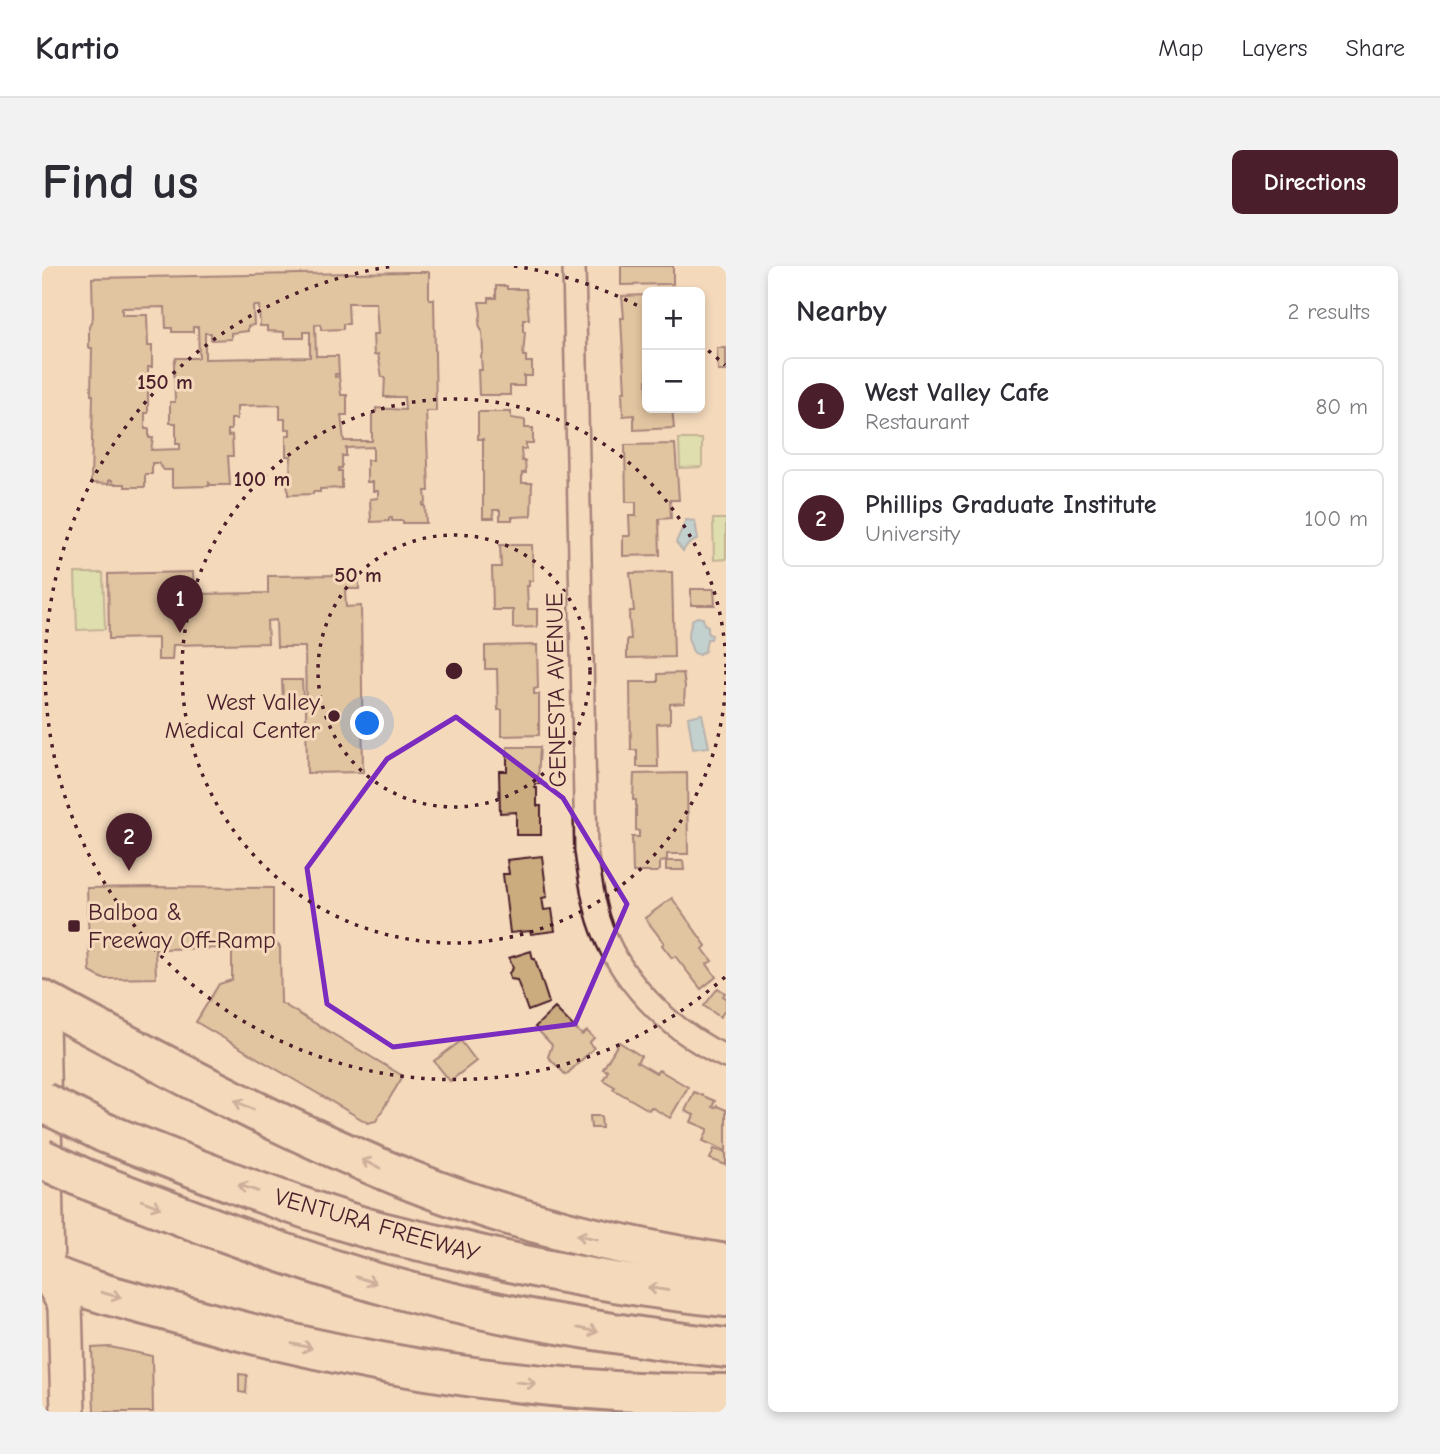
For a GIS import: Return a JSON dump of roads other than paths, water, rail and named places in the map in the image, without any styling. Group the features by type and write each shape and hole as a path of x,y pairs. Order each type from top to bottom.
{"highway":[{"path":"42,1000 328,1146 415,1182 498,1212 576,1234 726,1264"},
{"name":"VENTURA FREEWAY","path":"42,1102 105,1133 241,1186 361,1226 467,1253 579,1277 726,1297"},
{"path":"42,1159 88,1180 273,1251 379,1284 486,1311 619,1335 726,1348"},
{"path":"44,1274 218,1326 359,1359 462,1376 569,1388 726,1394"}],"main road":[{"path":"42,1018 44,1274 65,1305 68,1412"}],"street":[{"name":"GENESTA AVENUE","path":"574,266 586,838 591,886 600,920 614,954 637,989 667,1020 726,1058"}],"water":[{"path":"686,520 695,521 698,539 687,545 683,551 676,542"},
{"path":"703,618 704,624 708,626 708,634 712,635 711,639 707,639 705,651 699,655 693,652 688,638 692,620"},
{"path":"702,714 709,747 693,749 688,717"}],"place":[{"name":"West Valley Cafe","path":"180,633"},
{"name":"West Valley Medical Center","path":"334,716"},
{"name":"Phillips Graduate Institute","path":"129,871"},
{"name":"Balboa & Freeway Off-Ramp","path":"74,926"}]}
